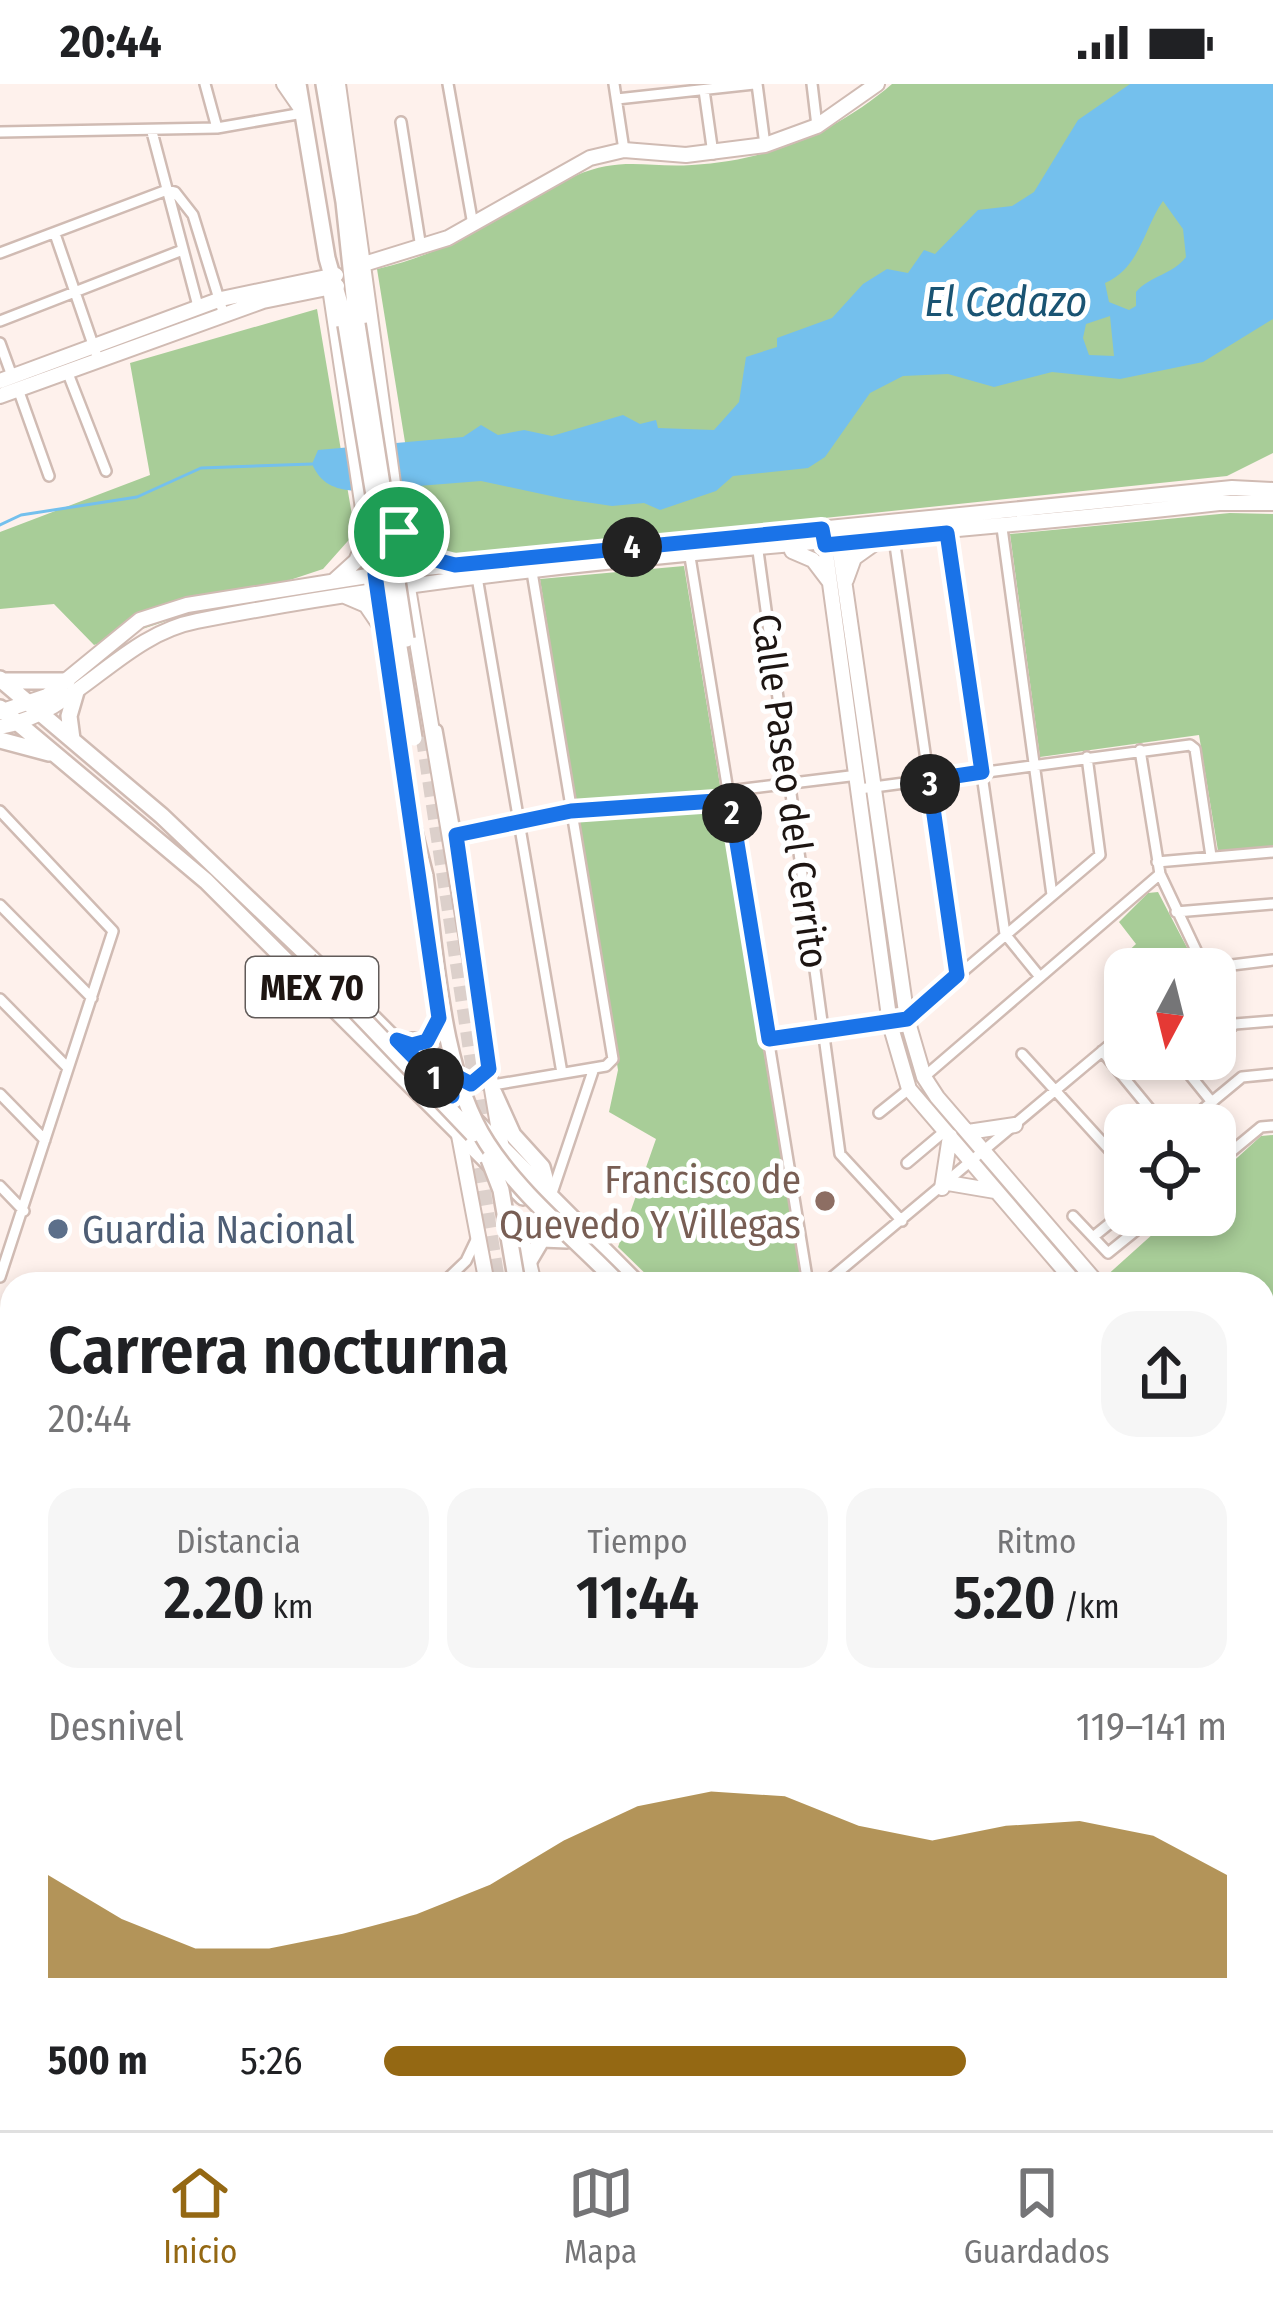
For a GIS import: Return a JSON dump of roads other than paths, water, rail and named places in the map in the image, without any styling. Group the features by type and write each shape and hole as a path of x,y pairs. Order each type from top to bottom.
{"main road":[{"path":"284,84 303,111"},
{"path":"298,84 333,281 439,1018 485,1272"},
{"path":"324,84 488,1066 513,1135 542,1168 550,1194"},
{"path":"338,84 373,320 370,340"},
{"path":"364,264 422,248 473,225 590,158 624,150 713,154 765,145 817,126 877,84"},
{"path":"344,202 351,325 418,737"},
{"path":"10,382 67,371 96,352 221,298 333,281"},
{"path":"333,281 351,325"},
{"path":"0,396 10,382 96,352 333,281"},
{"path":"19,723 162,629 455,565 831,536 1232,488 1273,490"},
{"path":"406,577 477,577 781,549 831,536 891,538 1232,502 1273,503"},
{"path":"367,527 384,536 398,525"},
{"path":"398,525 428,558 455,565"},
{"path":"331,589 356,561 367,527"},
{"path":"831,536 890,1024 909,1089 947,1134 979,1156 1087,1272"},
{"path":"838,585 860,551 891,538"},
{"path":"781,549 813,560 838,585"},
{"path":"331,589 366,605 385,635"},
{"path":"382,617 400,610 418,632"},
{"path":"1,680 72,687"},
{"name":"MEX 70","path":"1,680 281,930 626,1272"},
{"path":"72,687 72,740"},
{"path":"1,715 33,710"},
{"name":"MEX 70","path":"1,715 19,723 65,760 206,881 597,1272"},
{"path":"0,740 65,760"},
{"path":"864,784 907,1019 924,1077 968,1132 1000,1193 1066,1272"},
{"path":"409,812 468,1107 504,1166 608,1272"},
{"path":"281,930 477,1139 501,1190 518,1272"},
{"path":"397,1040 412,1045 427,1041 439,1018"},
{"path":"448,1072 471,1084 488,1066"},
{"path":"494,1089 519,1272"},
{"path":"968,1132 1015,1125"},
{"path":"947,1134 945,1185 1000,1193"},
{"path":"474,1209 493,1194 511,1205"},
{"path":"514,1232 531,1272"},
{"path":"529,1261 542,1239 567,1240"}],"street":[{"path":"205,84 217,128"},
{"path":"448,84 473,225"},
{"path":"614,84 624,150"},
{"path":"617,99 756,84 765,145"},
{"path":"812,84 817,126"},
{"path":"704,90 713,154"},
{"path":"0,132 217,128 303,111"},
{"path":"400,122 422,248"},
{"path":"152,132 198,306"},
{"path":"0,253 167,190 175,192 193,215 224,315"},
{"path":"55,234 96,352"},
{"path":"0,320 180,251"},
{"path":"0,343 10,382 49,476"},
{"path":"67,371 106,471"},
{"path":"1002,528 1052,895"},
{"path":"947,533 1005,934 1040,977"},
{"path":"891,538 957,975"},
{"name":"Calle Paseo del Cerrito","path":"758,551 840,1154 902,1221"},
{"path":"690,557 806,1272"},
{"path":"494,1089 594,1068 613,1059 532,572"},
{"path":"477,577 562,1073"},
{"path":"428,715 441,743 488,1031 488,1066"},
{"path":"456,835 571,811 729,796 790,783 929,780 1194,746 1211,856"},
{"path":"1140,750 1159,868 1192,948"},
{"path":"769,1039 907,1019 1100,855 1087,758"},
{"path":"0,811 113,931 1,1272"},
{"path":"924,1077 1159,868 1211,856 1273,852"},
{"path":"1176,912 1273,904"},
{"path":"0,905 92,998"},
{"path":"1236,964 1273,960"},
{"path":"0,999 68,1068"},
{"path":"1236,1024 1273,1021"},
{"path":"839,1272 1102,1052 1145,1104"},
{"path":"1022,1054 1104,1143"},
{"path":"550,1194 594,1068"},
{"path":"1207,1104 1242,1077 1273,1073"},
{"path":"1194,1080 1210,1101"},
{"path":"879,1113 909,1089"},
{"path":"0,1094 45,1139"},
{"path":"1236,1148 1261,1127 1273,1126"},
{"path":"907,1163 947,1134"},
{"path":"0,1186 24,1211"},
{"path":"1073,1216 1112,1252 1131,1236"},
{"path":"1093,1237 1104,1228"},
{"path":"455,1272 466,1261 479,1233"}],"water":[{"name":"El Cedazo","path":"1130,84 1273,84 1273,319 1203,362 1120,379 1052,372 994,387 948,374 903,376 870,393 825,457 808,468 733,476 716,491 660,510 644,503 612,506 481,481 347,490 324,481 312,464 318,450 463,437 481,425 498,435 524,430 552,436 623,415 640,424 656,420 658,428 714,430 739,402 746,357 777,347 777,338 832,318 863,284 887,269 908,273 924,250 935,254 978,210 1012,206 1034,192 1078,120","holes":["1163,201 1183,229 1186,257 1136,292 1136,306 1129,310 1109,302 1105,283 1134,258","1110,316 1114,356 1089,355 1083,338 1086,324"]}],"waterway":[{"path":"0,525 21,515 137,497 201,468 312,464"}],"tunnel":[{"path":"423,736 483,1133"},
{"path":"476,1145 496,1272"}],"place":[{"name":"Francisco de Quevedo Y Villegas","path":"825,1201"},
{"name":"Guardia Nacional","path":"58,1229"}]}
